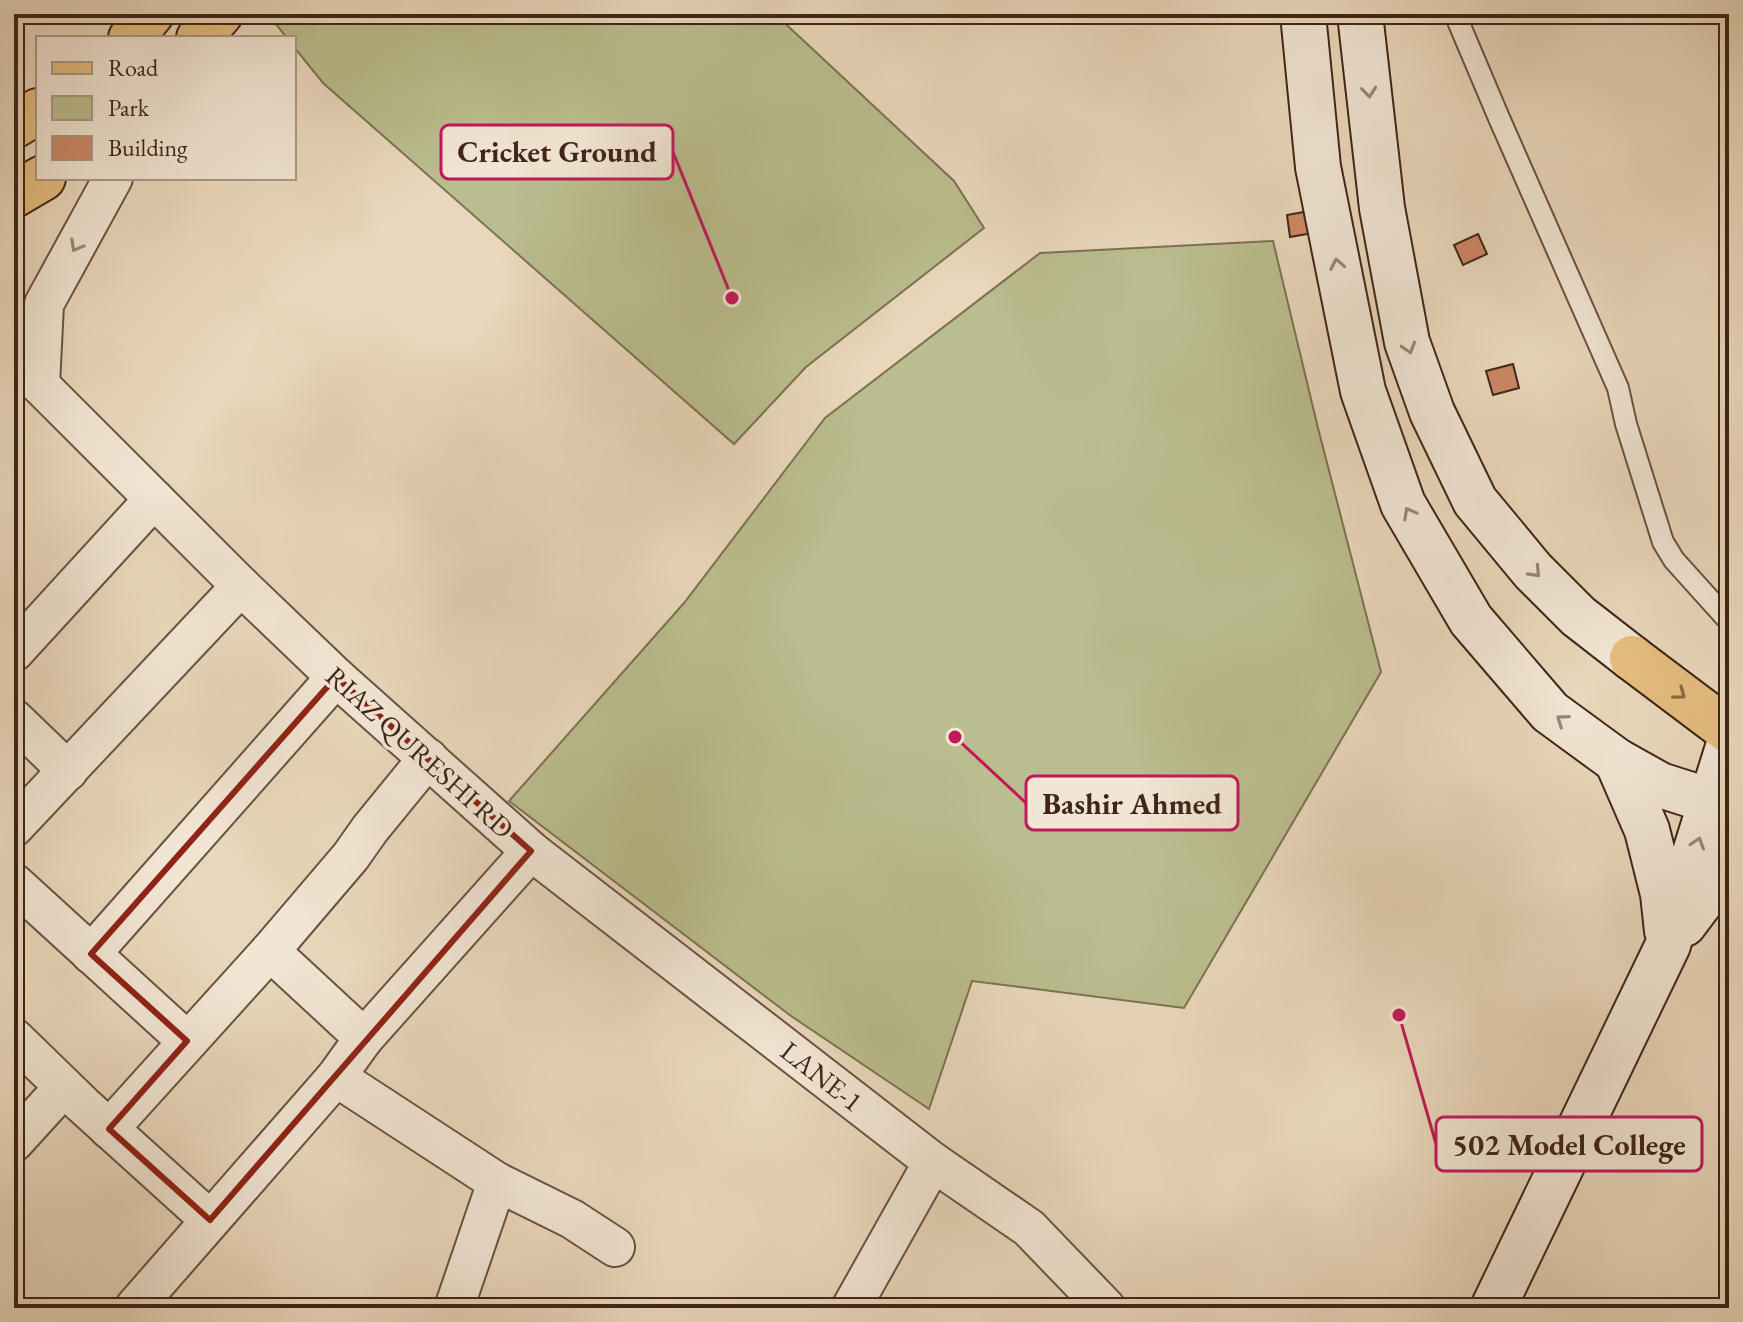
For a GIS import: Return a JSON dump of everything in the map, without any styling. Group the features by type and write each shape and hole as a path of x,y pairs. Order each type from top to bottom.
{"main road":[{"path":"133,36 151,14"},
{"path":"201,36 220,14"},
{"path":"1303,14 1318,167 1363,391 1403,504 1471,620 1550,712 1617,761 1660,785 1720,804"},
{"path":"1360,14 1382,208 1407,342 1432,412 1475,501 1533,571 1578,616 1729,731"},
{"path":"14,126 36,112"},
{"path":"14,195 40,180"},
{"path":"1493,1308 1668,945 1720,804 1729,744"},
{"path":"1617,761 1647,830 1663,894 1668,945"},
{"path":"1668,945 1729,864"}],"street":[{"name":"RIAZ QURESHI RD","path":"112,180 44,304 27,374 336,677 531,851 364,1038 336,1077 134,1308"},
{"path":"14,652 154,499"},
{"path":"14,827 241,586"},
{"path":"91,954 336,677"},
{"path":"14,719 68,771"},
{"path":"109,1129 270,951 351,856 428,758"},
{"name":"LANE-1","path":"531,851 933,1162 1029,1228 1106,1308"},
{"path":"14,883 187,1041"},
{"path":"270,951 364,1038"},
{"path":"14,1038 210,1220"},
{"path":"336,1077 497,1182 572,1219 615,1247"},
{"path":"14,1142 64,1087"},
{"path":"851,1308 933,1162"},
{"path":"454,1308 497,1182"}],"lane":[{"path":"1455,14 1618,388 1626,424 1663,542 1674,560 1729,621"}],"highlighted area":[{"path":"336,677 531,851 210,1220 109,1129 187,1041 91,954"}],"green space":[{"path":"268,14 775,14 954,181 984,228 806,367 734,444 323,83 296,49 296,36 285,36"},
{"path":"1273,241 1381,672 1184,1008 972,981 929,1109 791,1016 509,801 684,603 825,418 1040,253"}],"building":[{"path":"1309,211 1313,233 1290,237 1287,215"},
{"path":"1478,234 1487,254 1463,265 1454,245"},
{"path":"1513,364 1519,388 1493,395 1486,371"}],"place":[{"name":"Cricket Ground","path":"732,298"},
{"name":"Bashir Ahmed","path":"955,737"},
{"name":"502 Model College","path":"1399,1015"}]}
